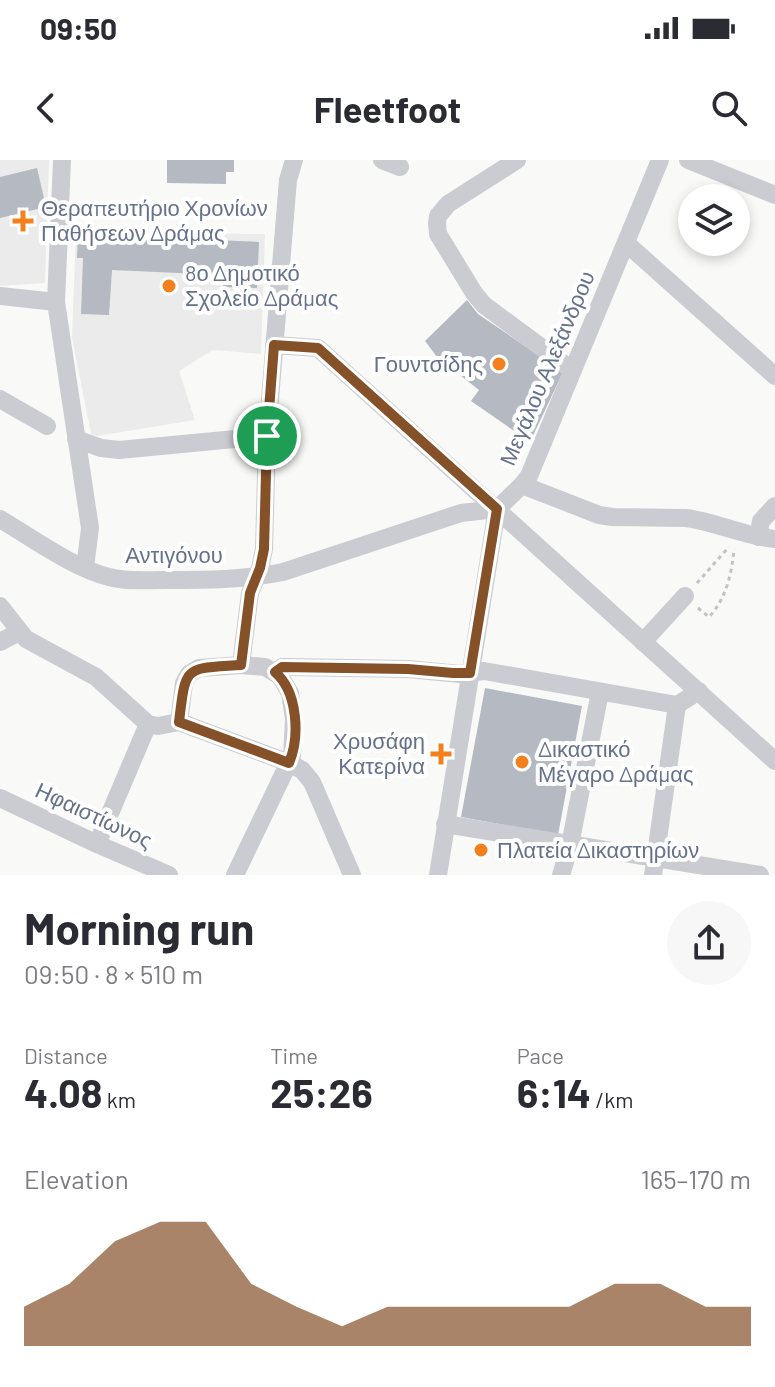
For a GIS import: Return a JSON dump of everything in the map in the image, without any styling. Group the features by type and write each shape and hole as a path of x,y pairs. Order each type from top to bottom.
{"street":[{"path":"62,160 56,302 90,528 85,568"},
{"path":"241,665 250,593 264,549 267,436 274,345 287,191 294,160"},
{"path":"382,160 400,167"},
{"path":"517,160 456,198 440,212 438,234 477,297 572,370"},
{"name":"Μεγάλου Αλεξάνδρου","path":"497,509 529,476 660,160"},
{"path":"688,160 775,195"},
{"path":"626,243 775,376"},
{"path":"0,296 56,302"},
{"path":"274,345 318,348 643,642 773,753"},
{"path":"0,399 47,426"},
{"path":"76,439 101,448 119,450 267,436"},
{"path":"522,485 599,515 686,518 766,538"},
{"path":"766,538 761,521 775,506"},
{"path":"438,875 497,509"},
{"name":"Αντιγόνου","path":"0,519 106,577 126,580 256,578 317,562 461,513 497,509"},
{"path":"643,642 685,596"},
{"path":"0,606 19,632 103,682 148,724 158,726 179,722 302,770 312,782 352,875"},
{"path":"0,642 19,632"},
{"path":"179,722 184,683 189,674 199,668 259,665 275,672 288,688 293,708 293,749 235,875"},
{"path":"275,672 282,667 408,669 453,673 484,671 677,705 699,691"},
{"path":"561,875 570,845 600,692"},
{"path":"654,867 677,705"},
{"path":"97,844 148,724"},
{"name":"Ηφαιστίωνος","path":"0,798 169,875"},
{"path":"445,824 570,845 654,867 760,875"}],"path":[{"path":"735,541 726,588 709,617 685,596 705,574 735,541"}],"shaded area":[{"name":"Θεραπευτήριο Χρονίων Παθήσεων Δράμας","path":"0,160 49,160 45,283 0,286"},
{"name":"8ο Δημοτικό Σχολείο Δράμας","path":"76,232 265,234 261,354 213,350 179,371 195,420 97,436 91,434 72,338"}],"building":[{"path":"167,160 234,160 234,172 226,172 226,184 167,183"},
{"path":"37,168 46,207 0,218 0,177"},
{"path":"78,237 259,242 257,288 223,287 224,275 112,270 109,315 81,314 83,258 77,258"},
{"name":"Γουντσίδης","path":"467,300 478,314 563,372 530,442 471,401 479,390 437,357 425,341"},
{"name":"Δικαστικό Μέγαρο Δράμας","path":"485,688 582,706 558,835 461,817"}],"place":[{"name":"Θεραπευτήριο Χρονίων Παθήσεων Δράμας","path":"23,221"},
{"name":"8ο Δημοτικό Σχολείο Δράμας","path":"169,286"},
{"name":"Γουντσίδης","path":"499,364"},
{"name":"Χρυσάφη Κατερίνα","path":"441,754"},
{"name":"Δικαστικό Μέγαρο Δράμας","path":"522,762"},
{"name":"Πλατεία Δικαστηρίων","path":"481,850"}],"route":[{"path":"274,345 318,348 497,509 470,673 282,667 275,672 288,688 293,708 293,749 289,763 179,722 184,683 189,674 199,668 241,665 250,593 264,549 267,436 274,345"}]}
